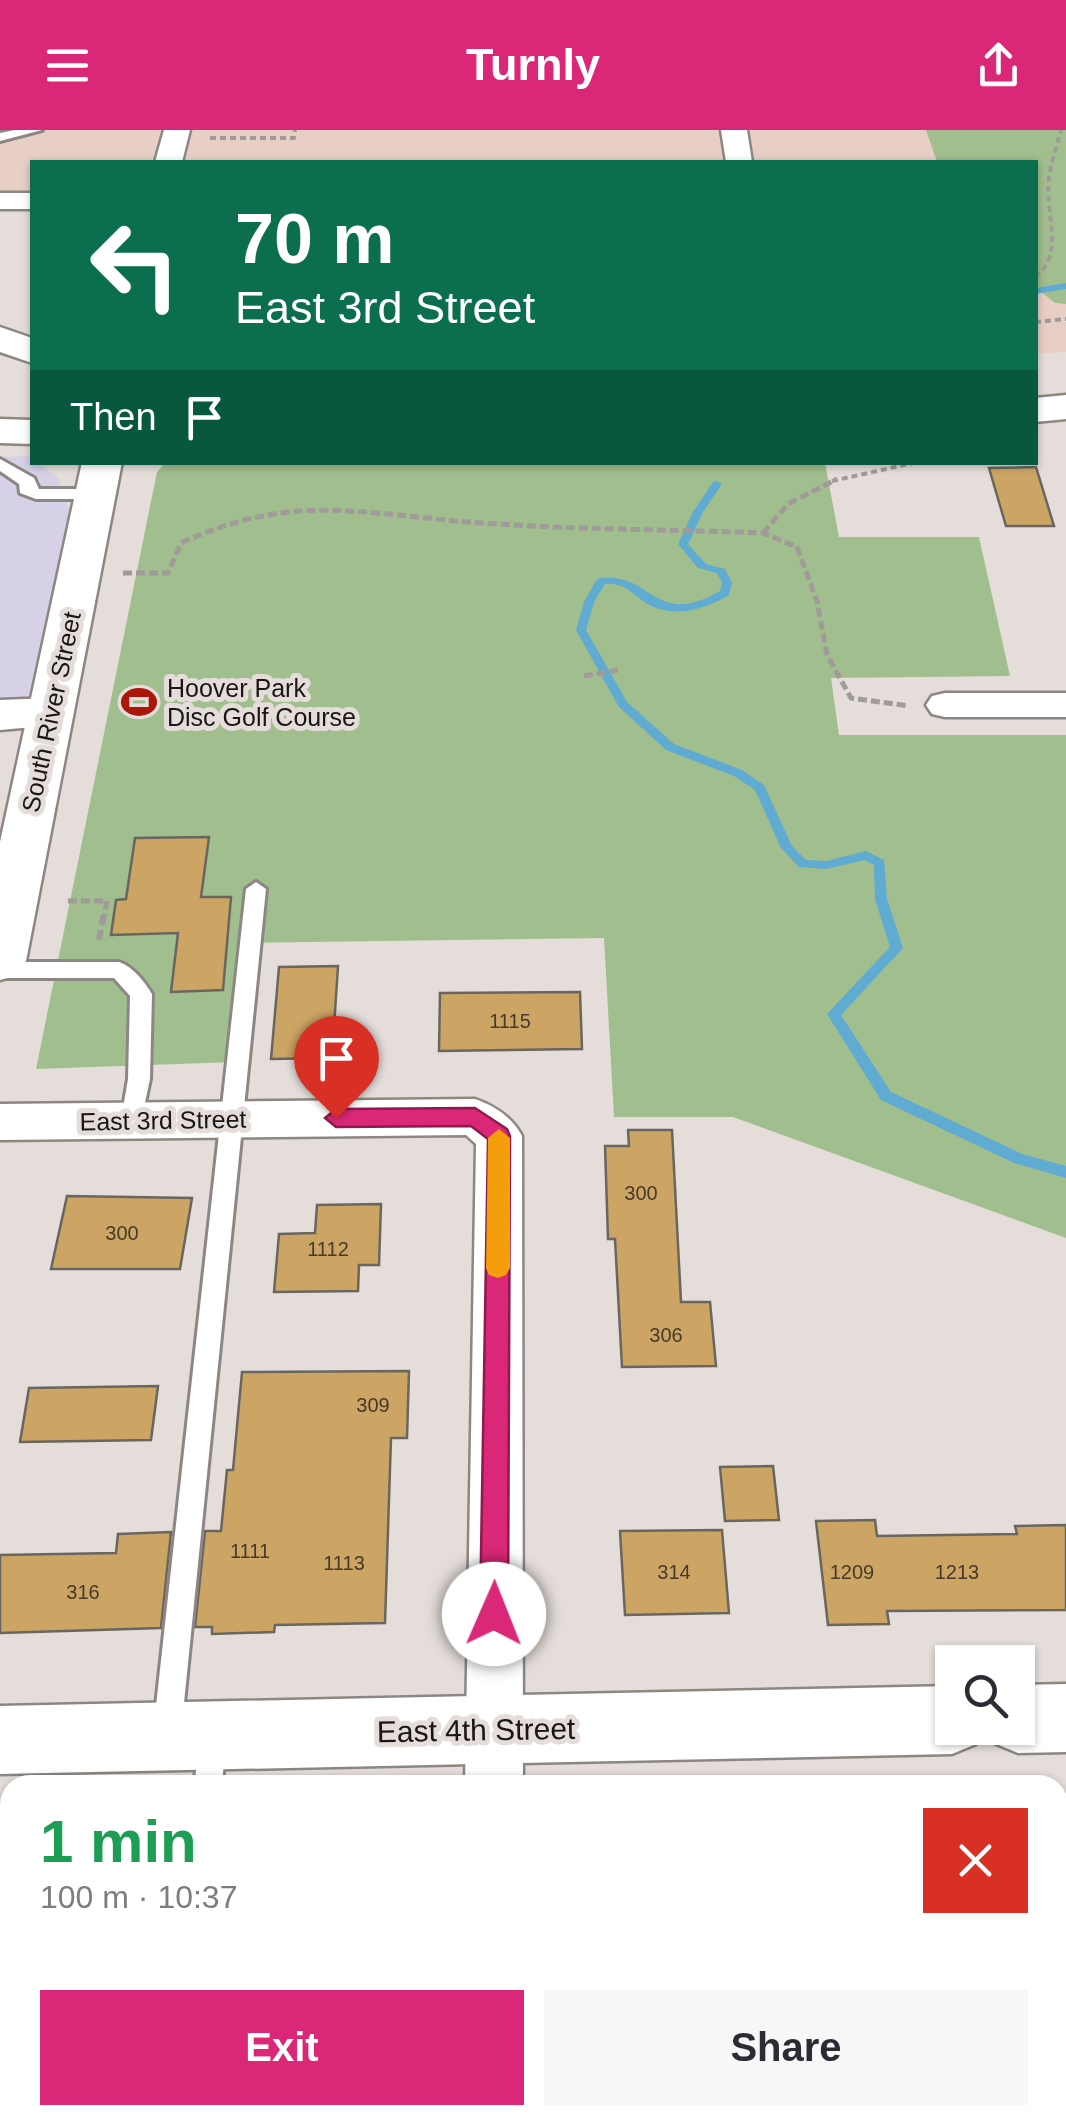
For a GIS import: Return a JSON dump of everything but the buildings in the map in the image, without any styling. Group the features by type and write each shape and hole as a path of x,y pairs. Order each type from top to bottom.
{"main road":[{"path":"0,338 30,351"},
{"path":"1038,383 1066,380"},
{"path":"1038,410 1066,407"},
{"path":"0,432 30,432"},
{"name":"South River Street","path":"0,961 99,478"},
{"path":"0,714 50,714"},
{"path":"1035,1719 1066,1718"},
{"name":"East 4th Street","path":"0,1740 195,1752 493,1757 935,1721"}],"street":[{"path":"734,130 739,160"},
{"path":"170,160 185,134"},
{"path":"0,201 30,201"},
{"path":"945,705 1066,705"},
{"name":"East 3rd Street","path":"0,1122 475,1117 499,1136 493,1757"}],"lane":[{"path":"0,137 35,130"},
{"path":"0,464 28,482 26,490 36,494 99,478"},
{"path":"195,1752 232,1120 256,889"},
{"path":"0,970 119,970 141,994 138,1079 132,1120"}],"path":[{"path":"272,138 273,130"},
{"path":"185,134 294,138 295,130"},
{"path":"1038,275 1048,270 1054,254 1048,181 1061,130"},
{"path":"1038,322 1066,318"},
{"path":"762,534 788,504 840,478 903,465"},
{"path":"133,572 168,572 181,543 226,522 308,508 386,511 457,521 762,534 796,547 817,601 828,655 851,698 891,706 945,705"},
{"path":"584,676 618,670"},
{"path":"68,901 107,901 99,940"}],"shaded area":[{"path":"0,130 1066,130 1066,352 1038,354 1038,160 30,160 30,193 0,193"},
{"path":"29,456 30,465 41,465 58,478 84,551 50,713 0,714 0,457"}],"green space":[{"path":"926,130 1066,130 1066,304 1055,303 1038,289 1038,160 936,160"},
{"path":"163,465 825,465 839,537 979,537 1010,676 831,678 839,735 1066,735 1066,1238 733,1117 614,1117 604,938 245,943 234,1062 36,1069 157,472"}],"waterway":[{"path":"1038,291 1066,286"},
{"path":"717,484 683,544 702,566 721,571 727,583 725,593 701,604 674,608 657,604 626,582 601,581 589,602 581,630 623,704 670,747 738,773 760,788 787,848 803,864 826,865 866,855 880,863 881,899 897,948 834,1014 886,1096 1019,1159 1066,1172"}],"slow traffic":[{"path":"498,1268 499,1138"}],"place":[{"name":"Hoover Park Disc Golf Course","path":"139,702"}],"route":[{"path":"336,1118 475,1117 499,1136 494,1614"}]}
